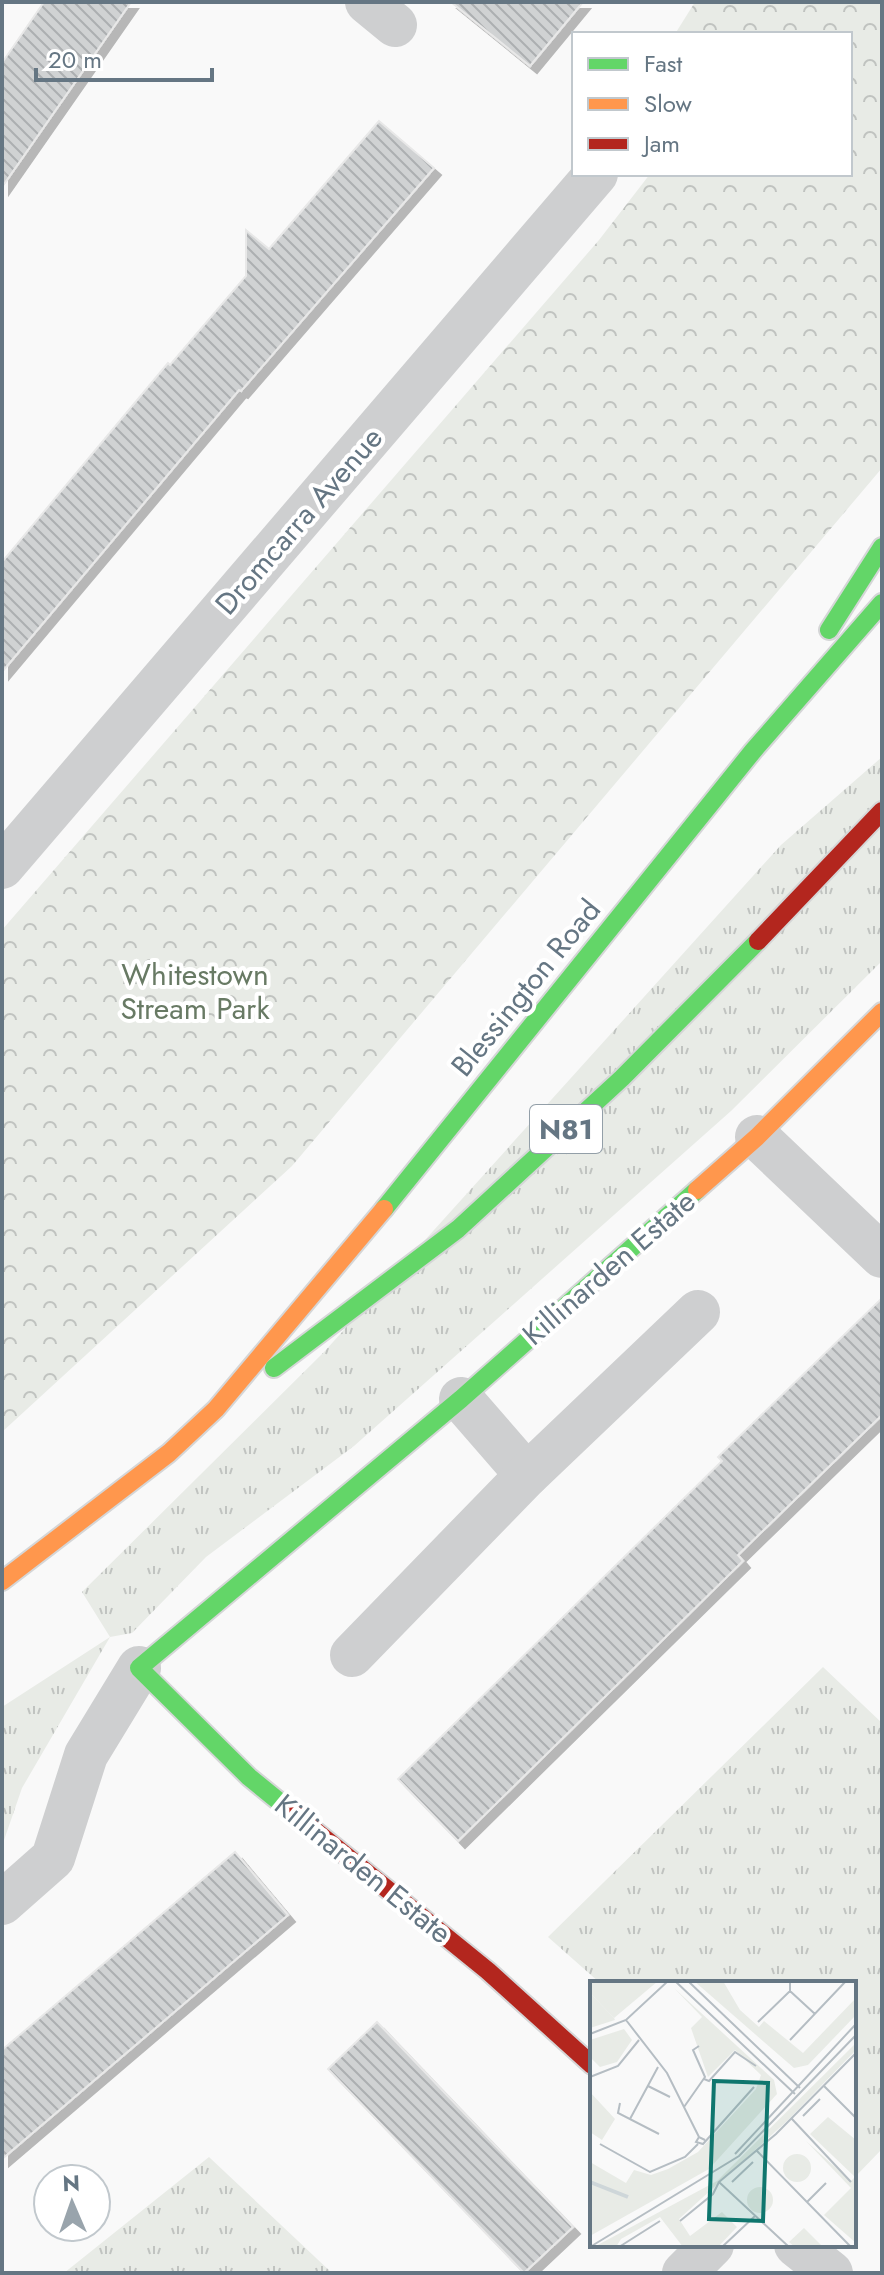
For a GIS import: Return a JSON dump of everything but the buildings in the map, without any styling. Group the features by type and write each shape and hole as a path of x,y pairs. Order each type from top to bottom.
{"main road":[{"path":"753,751 882,547"},
{"name":"Blessington Road","path":"2,1581 169,1453 216,1409 307,1305 753,751 882,603"},
{"name":"Blessington Road","path":"216,1409 354,1311 457,1229 730,971 882,811"},
{"name":"Killinarden Estate","path":"590,2063 488,1971 249,1777 139,1668 461,1399 757,1137 882,1012"}],"street":[{"name":"Dromcarra Avenue","path":"2,867 594,176"},
{"path":"757,1137 882,1256"},
{"path":"352,1655 527,1475 698,1312"},
{"path":"461,1399 527,1475"},
{"name":"Killinarden Estate","path":"2,1903 53,1858 86,1755 139,1668"},
{"path":"684,2273 710,2247"},
{"path":"798,2247 831,2273"}],"green space":[{"name":"Whitestown Stream Park","path":"695,2 882,2 882,468 292,1166 2,1432 2,930 599,240 648,176 852,176 852,32 676,32"},
{"path":"882,757 882,961 731,1111 354,1446 206,1557 132,1633 110,1637 82,1592 324,1352 781,845"},
{"path":"110,1637 22,1788 2,1846 2,1707"},
{"path":"823,1667 882,1723 882,2149 856,2176 856,1981 598,1981 548,1937"},
{"path":"209,2157 332,2273 64,2273 102,2243 112,2243 112,2235"}],"traffic: fast":[{"path":"829,630 882,547"},
{"path":"384,1209 753,751 882,603"},
{"path":"274,1368 458,1229 622,1078 758,941"},
{"path":"292,1812 249,1777 139,1668 461,1399 697,1190"}],"traffic: slow":[{"path":"697,1190 757,1137 882,1012"},
{"path":"2,1581 169,1453 216,1409 384,1209"}],"traffic: jam":[{"path":"758,941 882,811"},
{"path":"292,1812 488,1971 590,2063"}]}
